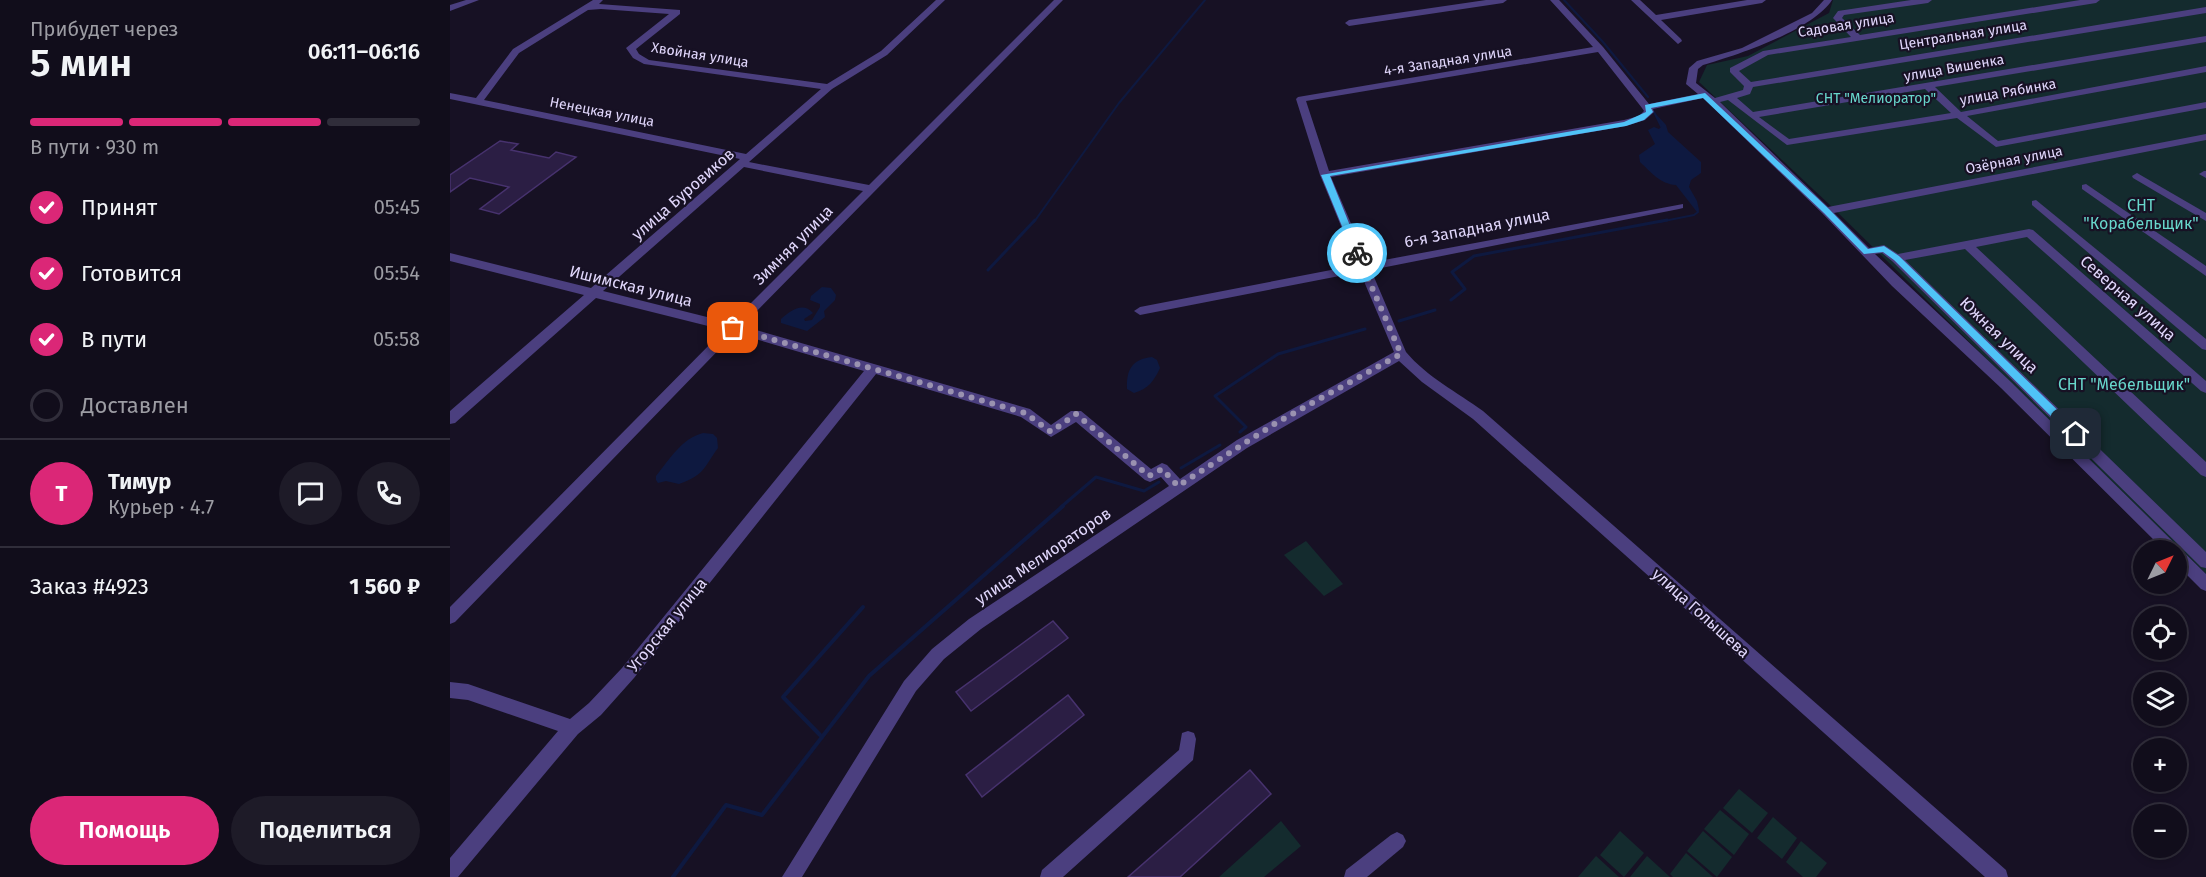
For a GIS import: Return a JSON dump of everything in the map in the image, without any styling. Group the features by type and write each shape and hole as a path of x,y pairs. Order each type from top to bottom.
{"street":[{"path":"450,8 475,0"},
{"path":"478,102 516,51 599,0"},
{"name":"улица Буровиков","path":"450,419 829,87 884,53 941,0"},
{"name":"Зимняя улица","path":"450,617 1059,0"},
{"path":"1349,23 1503,0"},
{"path":"1401,354 1325,175 1626,123 1642,118 1649,112 1647,107 1600,49 1554,0"},
{"path":"1635,0 1678,41"},
{"path":"1654,18 1739,2 1762,0"},
{"path":"1828,0 1816,14 1744,50 1700,63 1694,68 1691,84 1709,98 1827,211 1896,283 2006,385 2162,540"},
{"path":"1841,0 1841,13 1837,18 1857,38"},
{"path":"1841,13 1928,0"},
{"name":"Садовая улица","path":"1749,85 1733,70 1766,53 2096,0"},
{"name":"Хвойная улица","path":"584,9 601,6 677,12 631,48 636,56 648,62 829,87"},
{"name":"Центральная улица","path":"1730,97 1747,92 1749,85 2206,10"},
{"name":"улица Вишенка","path":"1751,115 2206,39"},
{"name":"4-я Западная улица","path":"1325,175 1301,99 1600,49"},
{"name":"улица Рябинка","path":"1751,115 1787,142 1959,115 2206,69"},
{"path":"1928,86 1959,115"},
{"name":"Ненецкая улица","path":"450,96 872,189"},
{"path":"1647,107 1730,97 1751,115"},
{"name":"Озёрная улица","path":"1959,115 1996,144 2206,105"},
{"name":"Озёрная улица","path":"1827,211 2206,137"},
{"path":"2137,176 2206,218"},
{"path":"2086,188 2206,272"},
{"path":"2036,203 2200,335 2206,346"},
{"name":"6-я Западная улица","path":"1140,311 1679,206"},
{"name":"Северная улица","path":"1968,245 2029,233 2206,388"},
{"path":"1866,252 1884,249 1896,258 1968,245 2206,471"},
{"name":"Ишимская улица","path":"450,257 733,328 1025,413 1051,432 1076,414 1149,476 1162,469 1178,486"},
{"name":"Южная улица","path":"1896,258 2206,562"},
{"name":"улица Мелиораторов","path":"791,877 910,686 938,654 975,624 1178,486 1276,423 1401,354"},
{"name":"улица Голышева","path":"1401,354 1411,367 1478,414 1999,877"},
{"name":"Угорская улица","path":"450,872 572,728 595,709 628,674 873,369"},
{"path":"2187,565 2206,584"},
{"path":"450,690 468,692 572,728"},
{"path":"1049,877 1187,754 1188,739"},
{"path":"1353,877 1397,841"}],"green space":[{"path":"1833,0 2206,0 2206,574 2187,555 2187,540 2171,540 1831,206 1699,82 1707,65 1748,56 1829,13"},
{"path":"1306,541 1343,584 1324,596 1284,555"},
{"path":"1739,789 1768,813 1752,833 1723,808"},
{"path":"1720,810 1749,834 1734,855 1704,829"},
{"path":"1773,817 1797,838 1782,859 1757,838"},
{"path":"1281,821 1301,846 1264,877 1219,877"},
{"path":"1620,831 1644,853 1624,877 1600,855"},
{"path":"1703,831 1732,857 1717,877 1687,851"},
{"path":"1801,841 1827,863 1816,877 1803,877 1786,862"},
{"path":"1686,853 1713,877 1673,877 1670,874"},
{"path":"1596,856 1619,877 1578,877"},
{"path":"1647,856 1670,877 1630,877"}],"water":[{"path":"1654,112 1666,125 1668,132 1701,162 1701,173 1691,180 1689,187 1697,201 1699,210 1697,212 1676,185 1660,180 1640,162 1639,155 1655,144 1648,130 1661,127"},
{"path":"822,287 831,288 836,295 835,300 824,311 825,317 807,331 781,323 781,319 797,308 809,309 813,313 804,319 805,321 812,320 820,304 810,300 811,296"},
{"path":"1152,357 1157,360 1160,368 1153,381 1147,387 1134,393 1127,389 1129,371 1135,363"},
{"path":"703,433 713,434 717,438 718,448 703,470 679,484 666,481 658,483 656,476 677,450 695,436"}],"building":[{"path":"500,141 518,144 511,150 549,158 556,152 576,157 499,214 480,209 509,187 470,178 450,192 450,175"},
{"path":"1053,621 1068,638 971,711 956,692"},
{"path":"1068,695 1084,715 982,797 966,775"},
{"path":"1250,770 1271,794 1180,877 1128,877"}],"waterway":[{"path":"1034,222 1119,103 1205,0"},
{"path":"1564,0 1603,42 1648,97"},
{"path":"1654,112 1661,126"},
{"path":"1659,222 1694,215 1698,212 1697,207"},
{"path":"988,270 1035,220"},
{"path":"1451,300 1465,289 1452,272 1474,256 1667,220"},
{"path":"1399,321 1435,310"},
{"path":"1240,432 1246,427 1215,396 1278,354 1365,329"},
{"path":"1181,468 1220,445"},
{"path":"1061,507 1096,477 1144,491 1159,482"},
{"path":"673,877 726,805 762,815 869,676 1063,506"},
{"path":"822,737 783,697 863,607"}],"way so far":[{"path":"733,328 1025,413 1051,432 1076,414 1149,476 1162,469 1178,486 1276,423 1401,354 1357,253"}],"route":[{"path":"1357,253 1325,175 1626,123 1642,118 1649,112 1647,107 1705,95 1827,211 1866,252 1884,249 1896,258 2076,434"}],"park label":[{"name":"СНТ \"Мелиоратор\"","path":"1876,98"},
{"name":"СНТ \"Корабельщик\"","path":"2141,214"},
{"name":"СНТ \"Мебельщик\"","path":"2124,384"}]}
